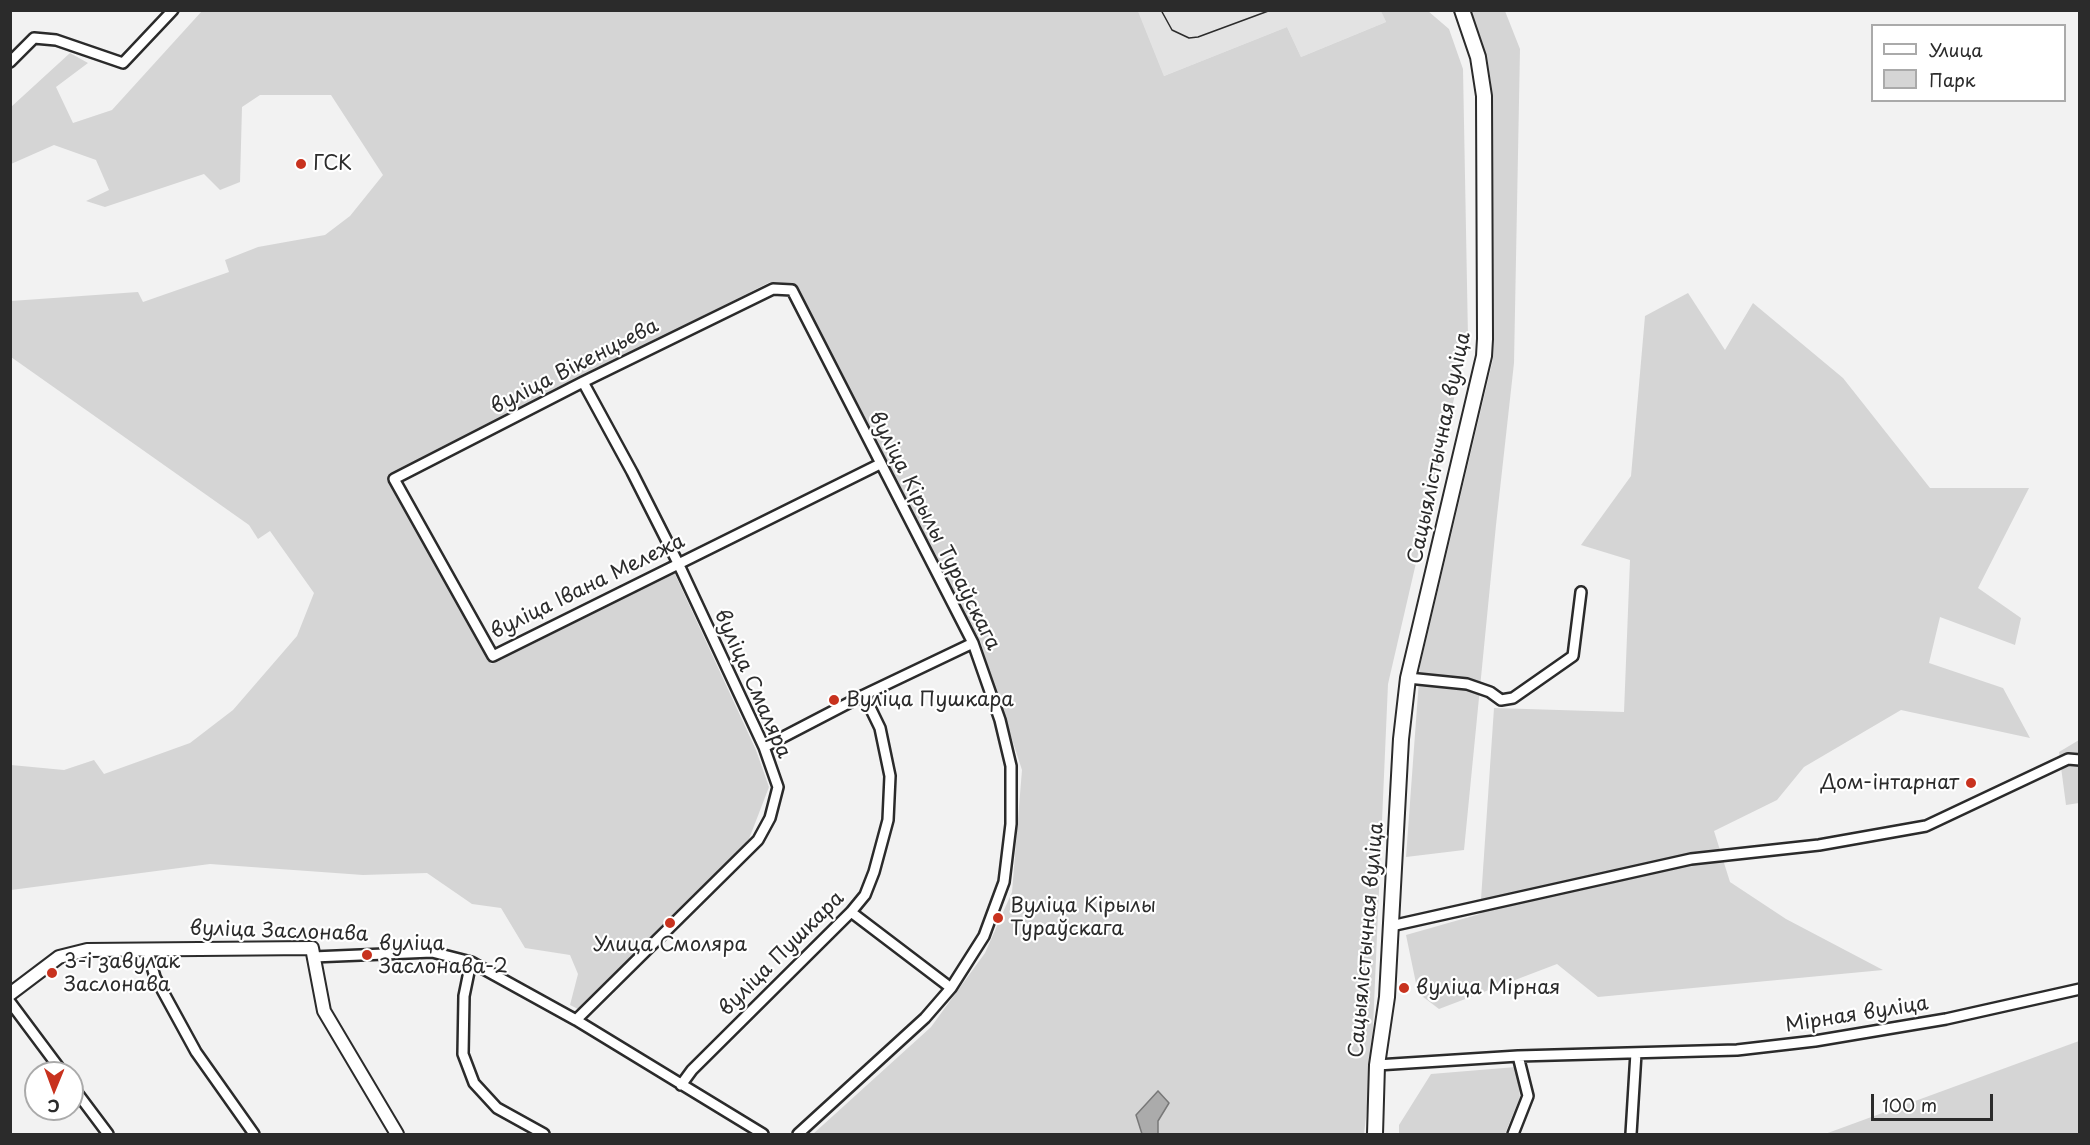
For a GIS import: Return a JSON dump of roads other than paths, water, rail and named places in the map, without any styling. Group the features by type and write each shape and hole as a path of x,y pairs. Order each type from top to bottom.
{"main road":[{"name":"Сацыялістычная вуліца","path":"1375,1134 1377,1065 1387,997 1401,739 1408,678 1484,356 1484,96 1478,57 1461,10"}],"street":[{"path":"10,62 34,38 56,40 123,63 173,10"},
{"name":"вуліца Вікенцьева","path":"394,479 583,382 773,289"},
{"name":"вуліца Кірылы Тураўскага","path":"773,289 792,290 973,643 1000,720 1011,766 1011,824 1004,882 984,936 951,987 925,1018 798,1134"},
{"name":"вуліца Смаляра","path":"576,1020 758,840 770,818 777,787 764,747 678,563 583,382"},
{"name":"вуліца Івана Мележа","path":"394,479 493,656 880,464"},
{"path":"1408,678 1467,684 1491,692 1501,700 1513,698 1573,656 1581,591"},
{"path":"764,747 864,695 973,643"},
{"name":"вуліца Пушкара","path":"681,1085 692,1070 851,912 865,895 874,872 888,820 890,776 880,728 864,695"},
{"path":"1392,926 1691,859 1819,844 1926,826 2068,759 2079,760"},
{"path":"851,912 951,987"},
{"name":"вуліца Заслонава","path":"10,994 59,957 87,950 312,948 314,957 432,952 471,962 576,1020 763,1134"},
{"path":"149,950 155,977 196,1052 254,1134"},
{"path":"314,957 324,1011 397,1134"},
{"path":"471,962 464,996 464,1054 474,1083 498,1108 544,1134"},
{"name":"Мірная вуліца","path":"1377,1065 1518,1056 1737,1050 1815,1041 1946,1019 2079,989"},
{"path":"10,1002 54,1061"},
{"path":"1631,1134 1636,1053"},
{"path":"1513,1134 1528,1096 1518,1056"},
{"path":"84,1102 108,1134"}],"tram line":[{"path":"1161,10 1172,30 1189,38 1198,37 1271,10"}],"place":[{"name":"ГСК","path":"301,164"},
{"name":"Вуліца Пушкара","path":"834,700"},
{"name":"Дом-інтарнат","path":"1971,783"},
{"name":"Вуліца Кірылы Тураўскага","path":"998,918"},
{"name":"Улица Смоляра","path":"670,923"},
{"name":"вуліца Заслонава-2","path":"367,955"},
{"name":"3-і завулак Заслонава","path":"52,973"},
{"name":"вуліца Мірная","path":"1404,988"}]}
